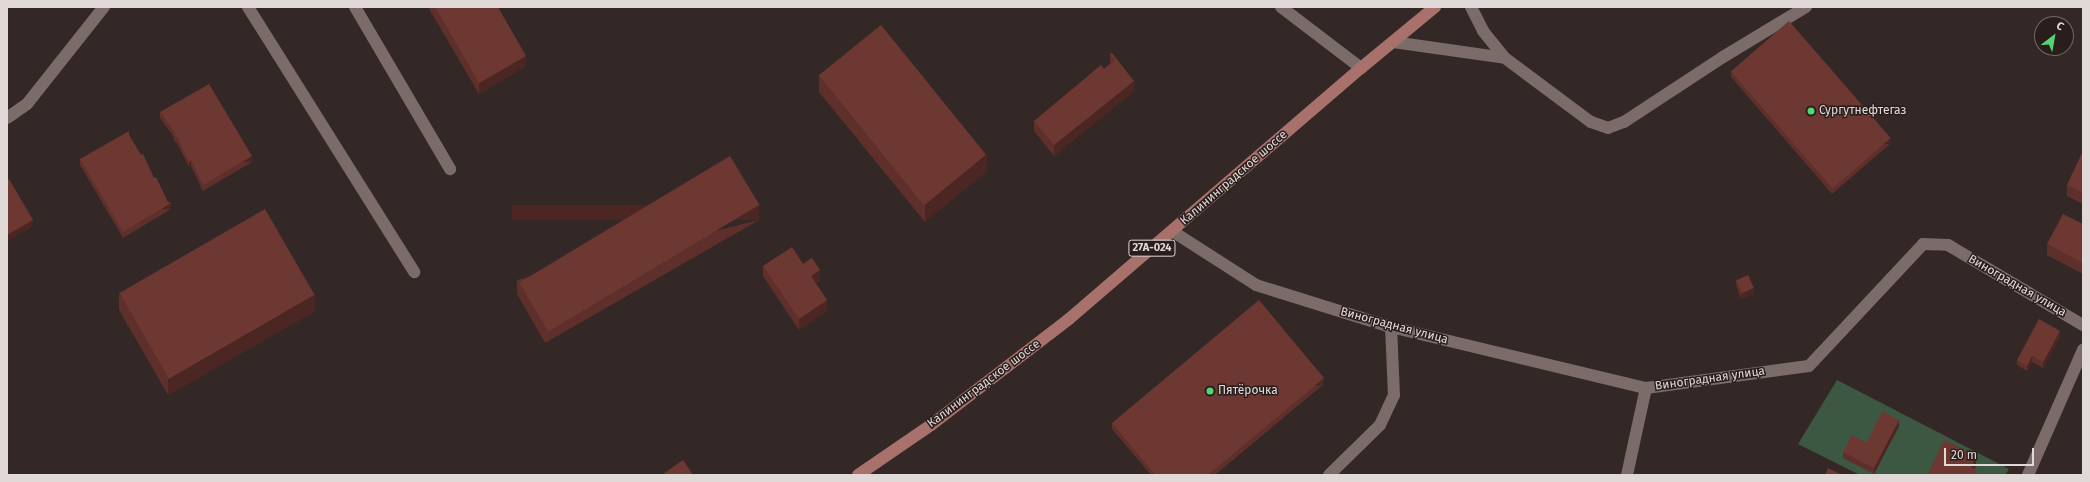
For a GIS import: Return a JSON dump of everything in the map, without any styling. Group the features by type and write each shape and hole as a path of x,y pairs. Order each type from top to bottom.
{"main road":[{"name":"Калининградское шоссе","path":"858,475 931,425 1069,319 1361,68 1435,7"}],"street":[{"path":"7,118 27,104 104,7"},
{"path":"248,7 414,272"},
{"path":"355,7 450,169"},
{"path":"1281,7 1361,68"},
{"path":"1471,7 1483,31 1505,58 1591,122 1608,128 1624,122 1723,57 1806,7"},
{"path":"1393,42 1505,58"},
{"name":"Виноградная улица","path":"1172,231 1256,285 1391,327 1646,388 1809,366 1923,244 1948,245 2083,324"},
{"path":"1329,475 1380,425 1394,395 1391,327"},
{"path":"2028,475 2083,350"},
{"path":"1627,475 1646,388"}],"green space":[{"path":"1837,380 2009,469 2005,475 1860,475 1798,444"}],"building":[{"path":"435,7 498,7 526,56 479,83"},
{"name":"Сургутнефтегаз","path":"1789,21 1891,138 1833,188 1731,72"},
{"path":"881,25 986,155 924,205 819,75"},
{"path":"1112,53 1134,81 1054,145 1034,121 1101,65 1104,69 1115,60 1110,54"},
{"path":"209,84 252,156 203,185 191,160 189,162 177,137 174,136 176,134 160,112"},
{"path":"129,131 129,135 141,155 143,154 154,178 156,177 168,202 171,203 123,232 80,159"},
{"path":"2083,151 2083,193 2067,185"},
{"path":"730,156 759,205 548,332 519,283"},
{"path":"9,179 33,220 7,235 7,180"},
{"path":"265,209 314,295 169,379 120,293"},
{"path":"2063,214 2083,224 2083,263 2047,244"},
{"path":"792,247 803,264 812,258 820,270 811,276 827,300 799,319 763,266"},
{"path":"1748,275 1754,288 1742,293 1736,280"},
{"path":"1259,300 1324,378 1208,475 1155,475 1112,423"},
{"path":"2039,319 2060,331 2043,362 2032,356 2027,366 2017,360"},
{"path":"1882,411 1899,420 1874,468 1843,452 1852,435 1867,443"},
{"path":"1944,440 1976,455 1971,467 1977,470 1975,475 1928,474"},
{"path":"683,460 693,475 662,475"},
{"path":"1828,468 1842,475 1825,475"}],"place":[{"name":"Сургутнефтегаз","path":"1811,111"},
{"name":"Пятёрочка","path":"1210,391"}]}
